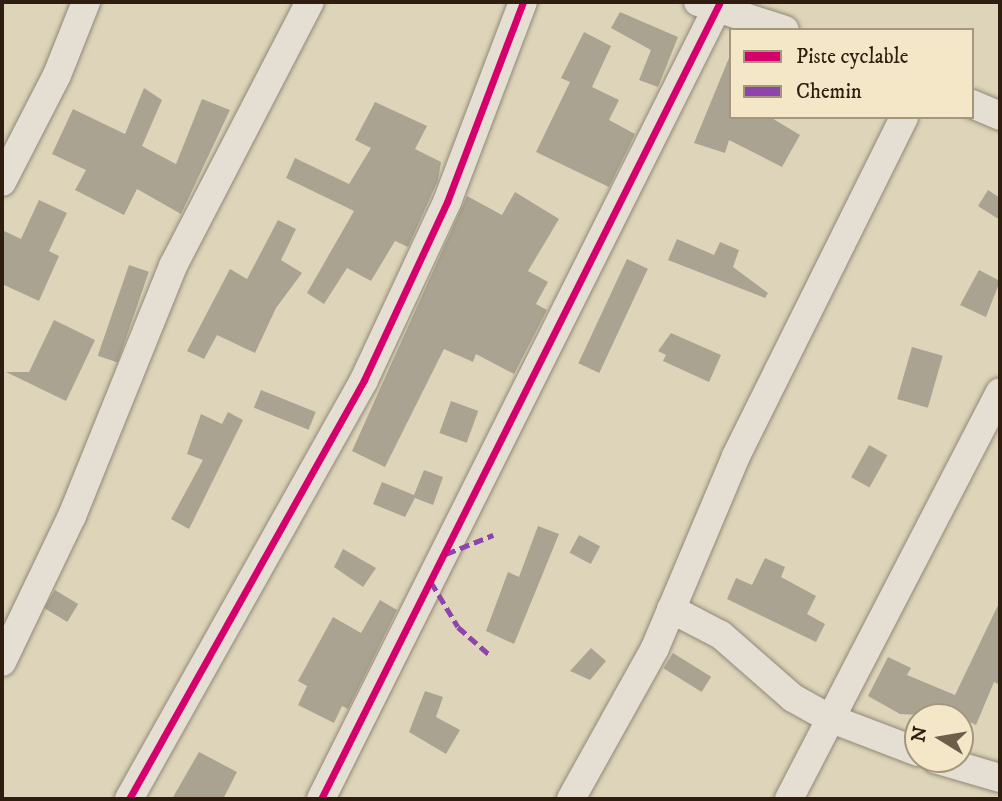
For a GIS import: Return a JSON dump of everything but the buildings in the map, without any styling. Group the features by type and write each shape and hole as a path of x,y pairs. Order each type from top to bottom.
{"street":[{"path":"2,182 57,75 86,2"},
{"path":"2,662 72,516 173,266 310,2"},
{"path":"129,799 364,380 447,202 523,2"},
{"path":"321,799 712,4 779,28"},
{"path":"974,105 1000,116"},
{"path":"571,799 671,609 736,456 903,119"},
{"path":"789,799 814,758 829,718 1000,392"},
{"path":"671,609 721,635 793,698 829,718 904,747"},
{"path":"974,770 1000,778"}],"marked path":[{"path":"446,554 493,535"},
{"path":"431,582 458,627 491,656"}],"cycle path":[{"path":"129,799 364,380 447,202 523,2"},
{"path":"321,799 720,2"}]}
